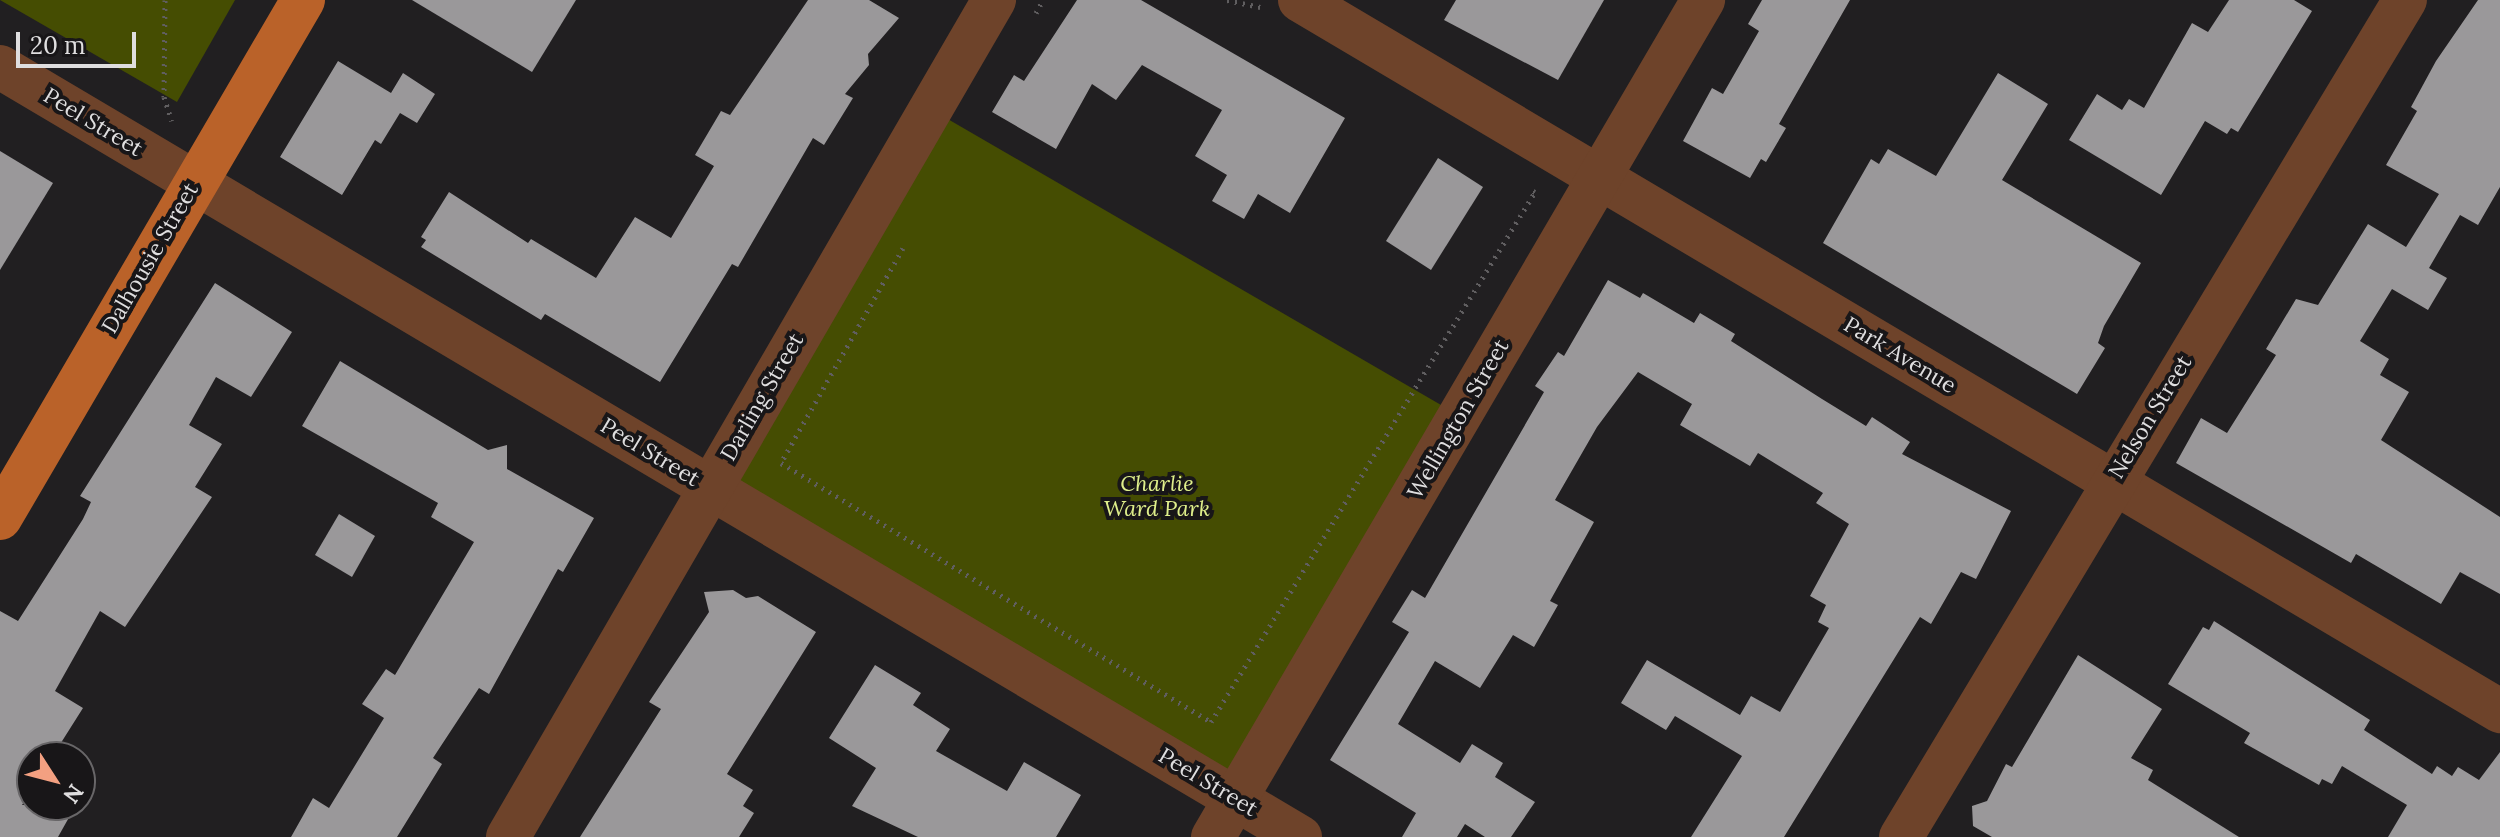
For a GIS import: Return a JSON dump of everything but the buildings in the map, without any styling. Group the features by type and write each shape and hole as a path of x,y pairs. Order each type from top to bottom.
{"main road":[{"name":"Dalhousie Street","path":"0,518 303,0"}],"street":[{"name":"Darling Street","path":"508,837 994,0"},
{"name":"Park Avenue","path":"1300,0 2500,711"},
{"name":"Wellington Street","path":"1213,837 1703,0"},
{"name":"Nelson Street","path":"1901,837 2112,479 2405,0"},
{"name":"Peel Street","path":"0,67 1300,837"}],"path":[{"path":"165,0 164,97 194,182"},
{"path":"1028,27 1043,0"},
{"path":"904,245 781,463 1211,722 1535,192"}],"green space":[{"path":"0,0 235,0 177,102"},
{"name":"Charlie Ward Park","path":"927,107 1460,416 1237,799 711,488"}]}
